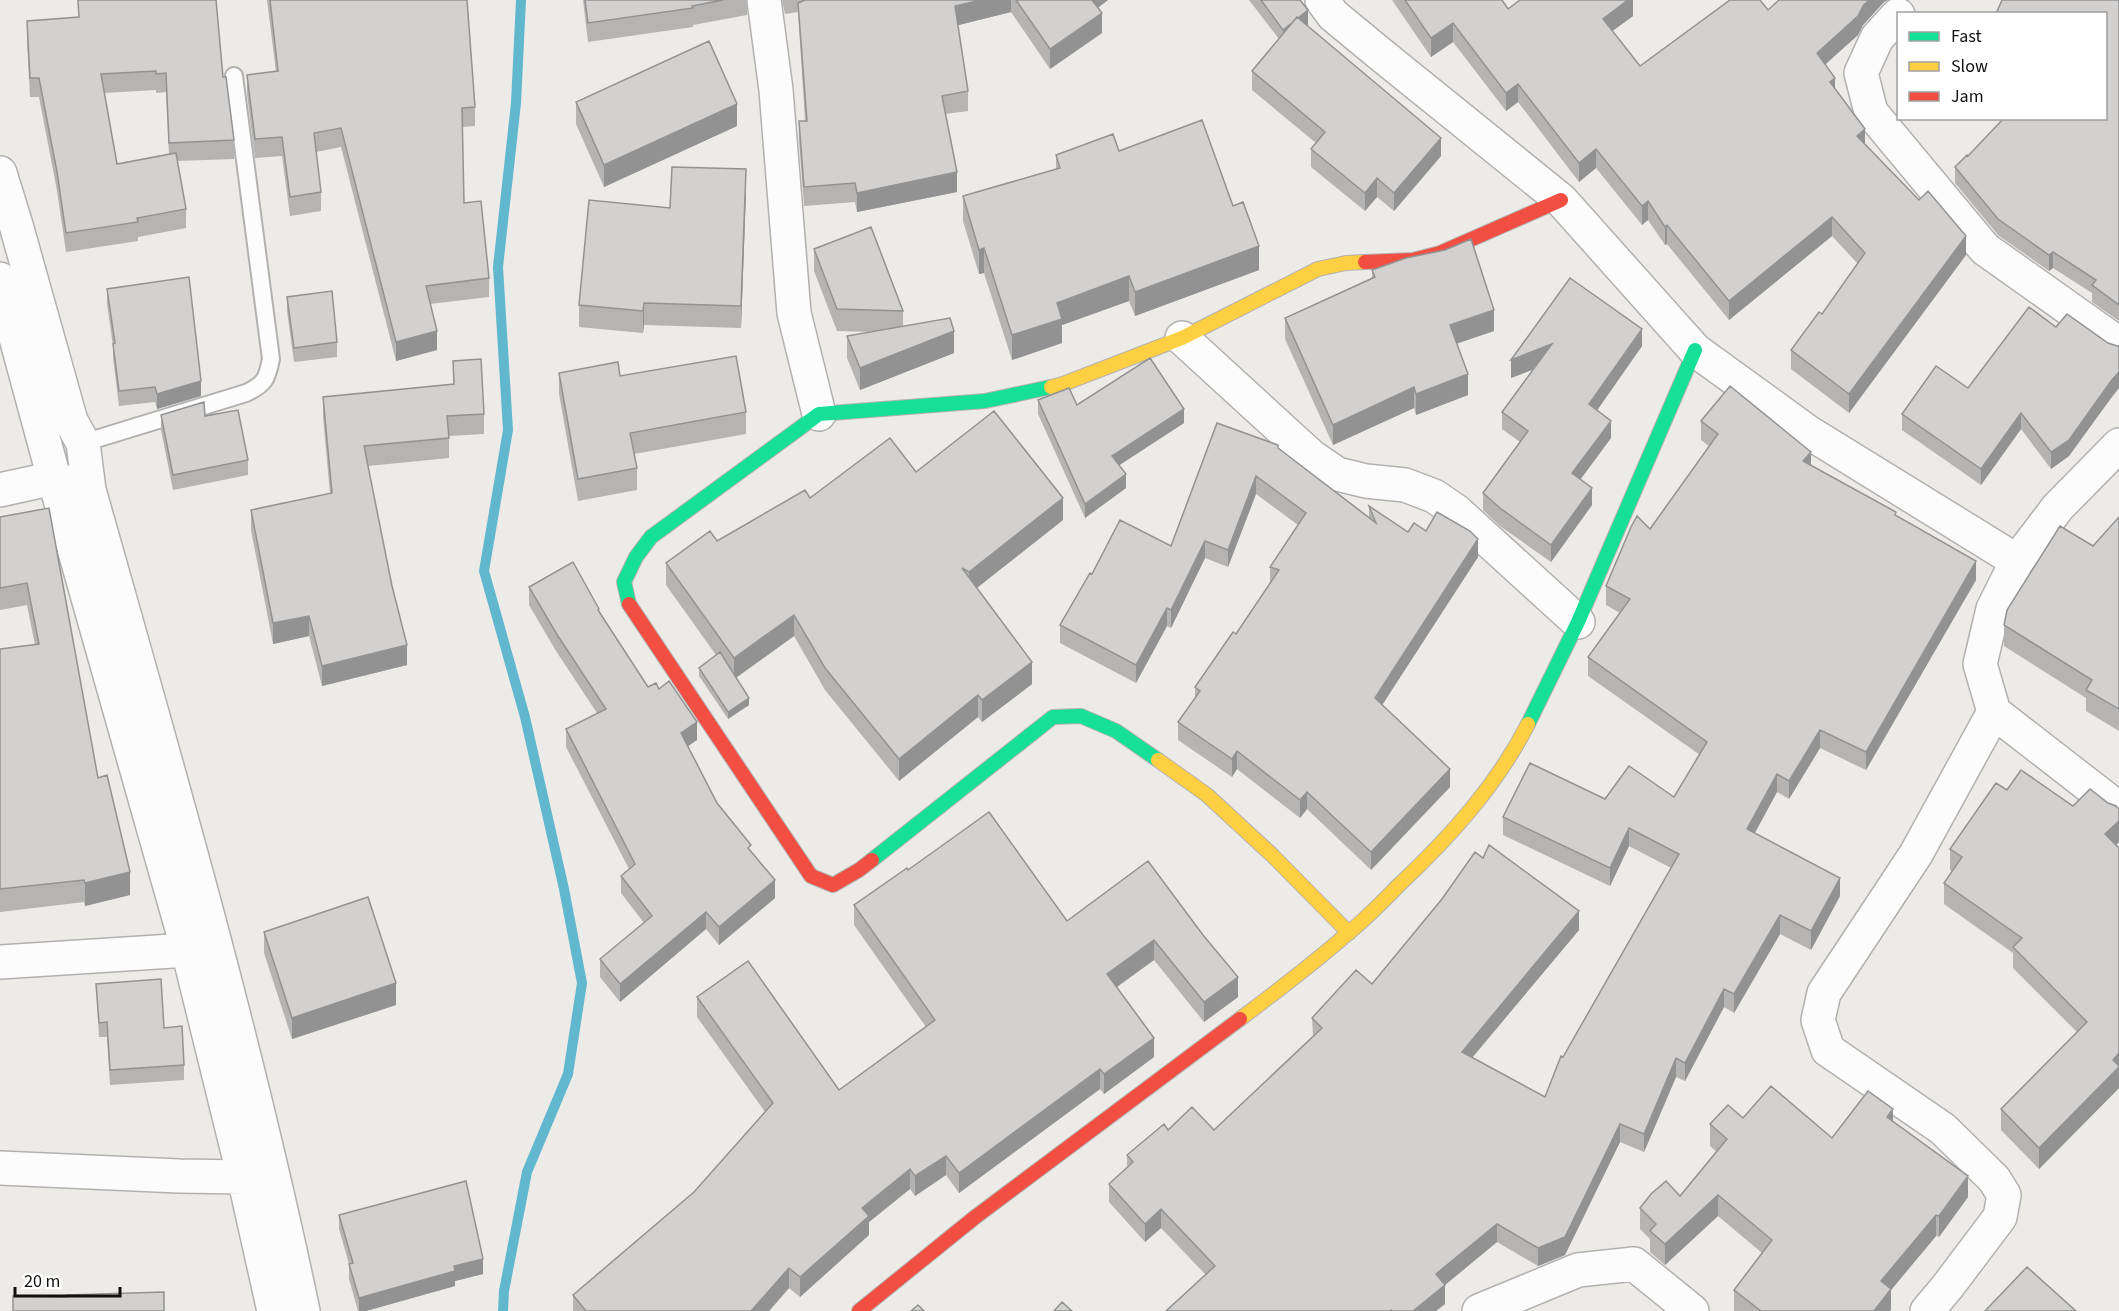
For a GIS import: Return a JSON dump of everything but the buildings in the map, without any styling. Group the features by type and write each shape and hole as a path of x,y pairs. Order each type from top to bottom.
{"street":[{"path":"764,0 776,90 794,313 819,414"},
{"path":"1322,0 1333,15 1561,200 1695,350 1808,432 2017,561"},
{"path":"1901,12 1912,0"},
{"path":"1897,16 1877,38 1861,73 1870,112 1985,249 2119,344"},
{"path":"0,173 71,421 83,443 88,490 246,1059 303,1311"},
{"path":"1349,933 1272,855 1207,795 1116,731 1081,716 1053,717 859,870 834,885 811,876 792,851 628,604 624,582 636,556 651,537 819,414 986,401 1063,384 1182,338 1318,269 1346,263 1413,260 1440,253 1561,200"},
{"path":"0,279 188,950 244,1177 274,1311"},
{"path":"1182,338 1312,457 1337,474 1366,481 1405,485 1434,496 1456,511 1552,601 1578,622"},
{"path":"859,1311 974,1218 1293,979 1349,933 1438,847 1477,803 1521,737 1578,622 1695,350"},
{"path":"2119,445 2058,507 2017,561 1993,609 1980,664 1994,712 2119,809"},
{"path":"0,490 54,478 88,490"},
{"path":"1927,1311 2000,1217 2004,1195 1994,1179 1943,1129 1828,1050 1818,1020 1824,993 1916,854 1994,712"},
{"path":"0,962 188,950"},
{"path":"0,1168 244,1177 276,1191"},
{"path":"1479,1311 1578,1270 1634,1263 1692,1311"}],"lane":[{"path":"83,443 246,393 260,386 268,376 271,359 234,76"}],"waterway":[{"path":"503,1311 504,1291 527,1172 568,1074 582,983 564,889 525,717 484,571 508,430 498,267 516,103 521,0"}],"traffic: fast":[{"path":"1528,724 1578,622 1695,350"},
{"path":"629,604 624,582 636,557 651,537 819,414 985,401 1051,387"},
{"path":"872,860 1053,717 1081,716 1116,731 1158,760"}],"traffic: slow":[{"path":"1051,387 1182,338 1318,269 1346,263 1365,262"},
{"path":"1240,1019 1354,928 1437,848 1487,789 1528,724"},
{"path":"1158,760 1207,795 1272,855 1349,933"}],"traffic: jam":[{"path":"1365,262 1413,260 1440,253 1561,200"},
{"path":"629,604 811,876 833,885 872,860"},
{"path":"859,1311 974,1218 1240,1019"}]}
